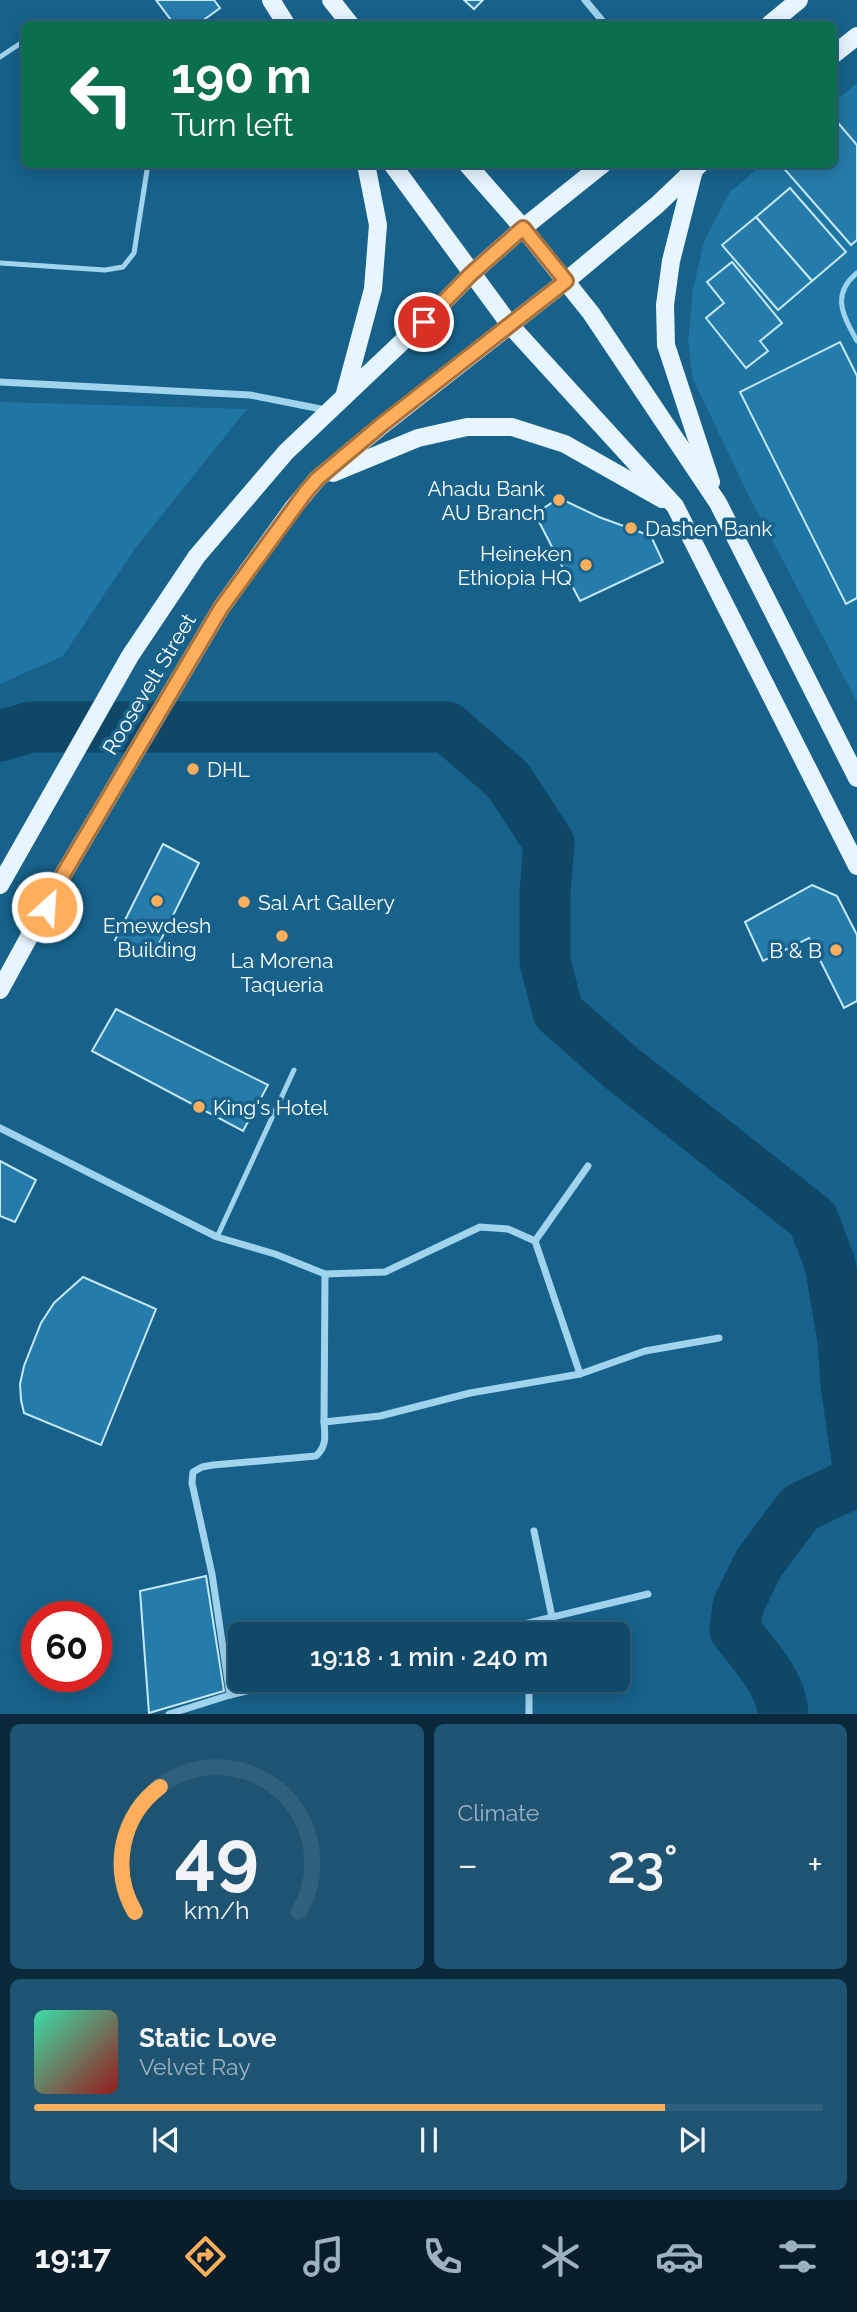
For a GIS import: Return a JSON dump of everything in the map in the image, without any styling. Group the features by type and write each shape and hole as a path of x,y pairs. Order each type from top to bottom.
{"main road":[{"path":"271,0 284,21"},
{"path":"331,0 348,21"},
{"path":"774,21 799,0"},
{"path":"837,52 857,36"},
{"path":"344,397 373,289 378,225 367,168"},
{"path":"395,168 510,325 675,506 857,866"},
{"path":"470,168 591,313 718,503 857,778"},
{"name":"Roosevelt Street","path":"0,884 131,656 197,556 286,452 329,410 471,274 598,168"},
{"name":"Roosevelt Street","path":"0,989 64,873 221,608 317,479 380,426 566,281 657,205 696,168"},
{"path":"697,168 671,261 665,305 666,345 718,503"},
{"path":"317,479 418,438 467,428 512,427 565,444 675,506"}],"street":[{"path":"585,0 602,21"},
{"path":"0,382 250,395 329,410"},
{"path":"0,1128 217,1237 275,1254 326,1274 385,1272 480,1227 508,1229 535,1241 580,1374"},
{"path":"535,1241 588,1166"},
{"path":"230,1695 212,1574 192,1483 193,1472 213,1465 316,1456 323,1450 326,1274"},
{"path":"324,1422 380,1416 470,1393 580,1374 645,1351 719,1338"},
{"path":"534,1531 552,1617"},
{"path":"535,1622 649,1594"},
{"path":"169,1713 242,1692"},
{"path":"529,1692 529,1713"}],"lane":[{"path":"0,57 21,43"},
{"path":"0,263 105,270 123,267 134,253 147,168"},
{"path":"857,273 850,279 842,296 841,313 857,341"},
{"path":"217,1237 293,1070"}],"shaded area":[{"path":"857,83 857,702 746,490 693,379 688,342 693,289 704,242 729,193 758,168 837,168 837,100"},
{"path":"0,402 247,409 134,550 63,656 0,684"}],"building":[{"path":"156,0 214,0 220,8 202,21 172,21"},
{"path":"464,0 483,0 474,9"},
{"path":"837,122 857,145 857,240 851,245 784,168 837,168"},
{"path":"790,188 846,252 812,281 756,217"},
{"path":"756,217 812,281 778,310 722,245"},
{"path":"732,262 782,323 760,341 768,351 746,368 706,318 724,303 707,282"},
{"path":"840,342 857,376 857,598 846,604 740,392"},
{"path":"559,498 599,517 651,536 663,562 580,601 535,514"},
{"name":"Emewdesh Building","path":"163,844 199,863 152,958 115,940"},
{"name":"B & B","path":"812,885 837,896 857,935 857,1001 844,1008 809,938 763,961 745,922"},
{"path":"116,1009 268,1085 243,1131 92,1051"},
{"path":"0,1161 36,1180 15,1222 0,1216"},
{"path":"83,1277 156,1309 101,1445 24,1413 21,1400 20,1384 24,1366 41,1323 54,1303"},
{"path":"206,1576 224,1691 149,1713 140,1591"}],"waterway":[{"path":"0,736 31,727 447,727 508,780 549,843 545,892 545,962 558,1012 619,1066 813,1219 830,1264 843,1340 846,1385 857,1460"},
{"path":"783,1714 778,1691 772,1680 735,1630 738,1606 759,1563 800,1508 857,1481"}],"place":[{"name":"Ahadu Bank AU Branch","path":"559,500"},
{"name":"Dashen Bank","path":"631,528"},
{"name":"Heineken Ethiopia HQ","path":"586,565"},
{"name":"DHL","path":"193,769"},
{"name":"Emewdesh Building","path":"157,901"},
{"name":"Sal Art Gallery","path":"244,902"},
{"name":"La Morena Taqueria","path":"282,936"},
{"name":"B & B","path":"836,950"},
{"name":"King's Hotel","path":"199,1107"}],"route":[{"path":"47,907 64,873 221,608 305,493 317,479 380,426 566,281 523,228 471,274 424,322"}]}
